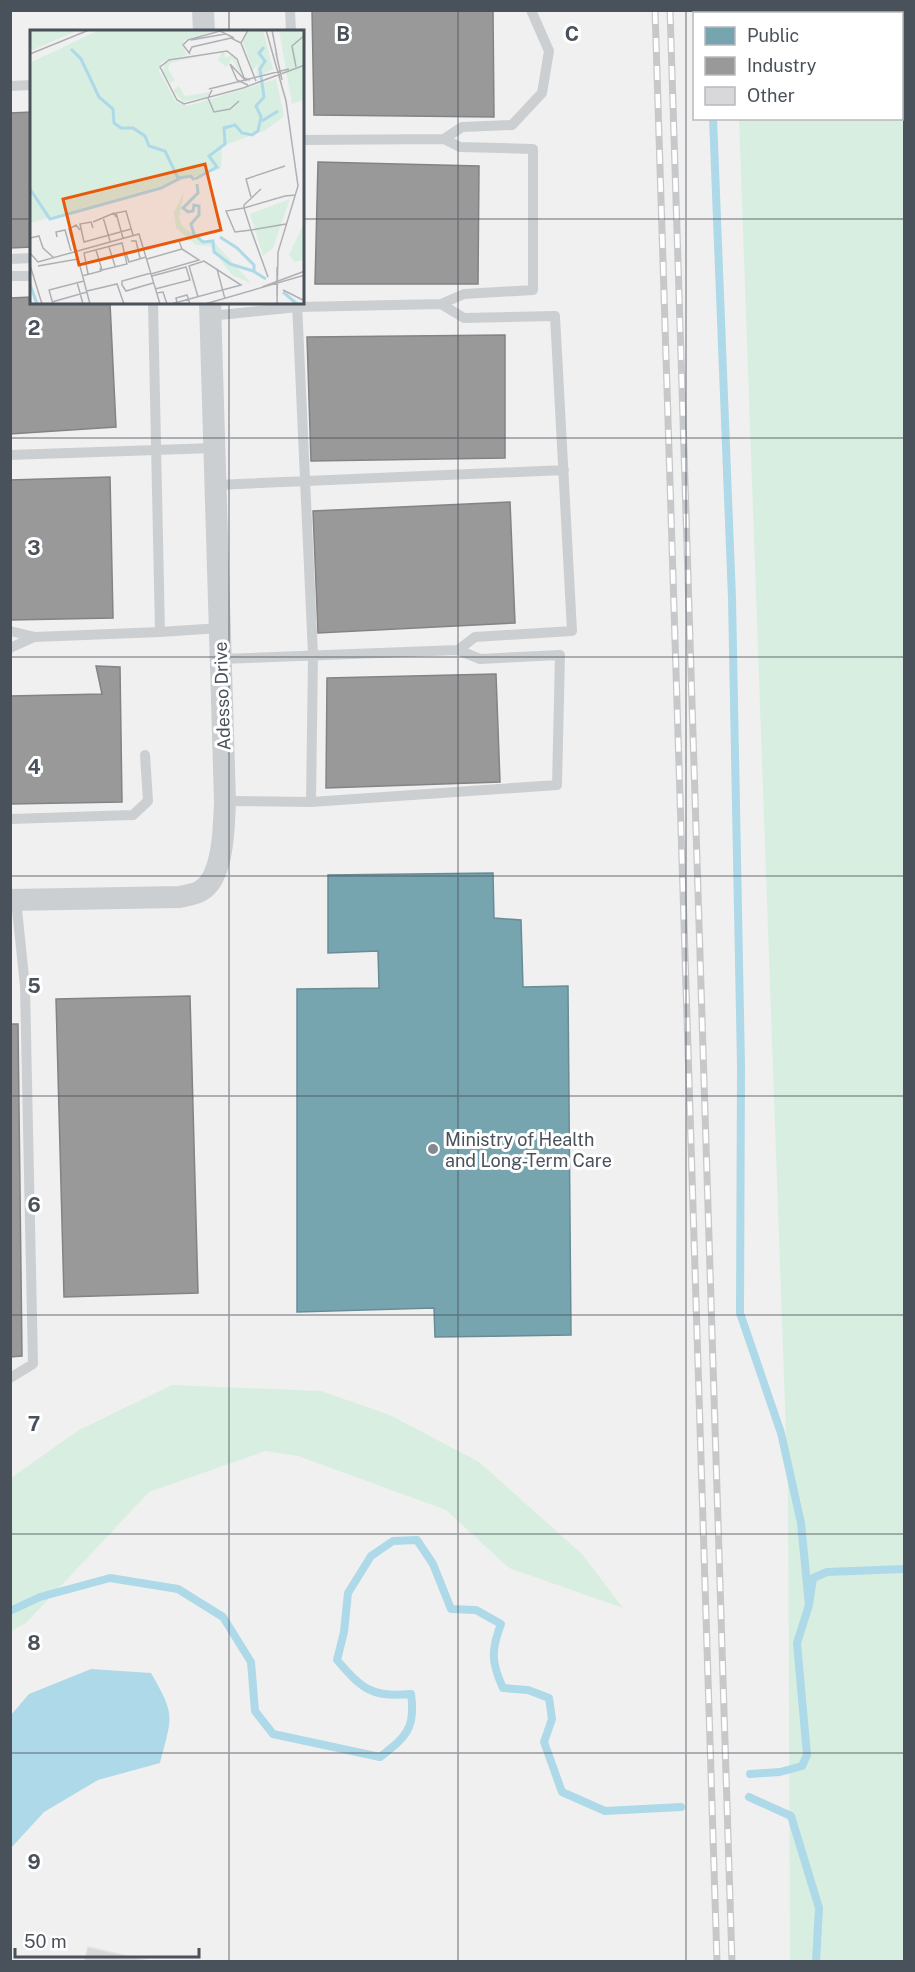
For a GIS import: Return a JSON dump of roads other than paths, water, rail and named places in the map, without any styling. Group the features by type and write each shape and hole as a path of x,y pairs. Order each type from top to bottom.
{"street":[{"path":"203,10 204,30"},
{"name":"Adesso Drive","path":"13,900 180,897 202,890 212,879 221,850 225,801 210,309"}],"lane":[{"path":"290,10 291,30"},
{"path":"444,139 462,126 512,125 542,93 549,51 531,10"},
{"path":"10,86 30,85"},
{"path":"210,309 298,305 441,304 464,294 533,290 533,149 469,148 444,139 304,140"},
{"path":"10,259 30,258"},
{"path":"10,276 30,276"},
{"path":"153,304 159,632"},
{"path":"441,304 464,318 555,316 572,631 475,637 458,650"},
{"path":"298,305 313,655 311,802"},
{"path":"10,455 214,448"},
{"path":"216,485 564,470"},
{"path":"10,632 35,637 220,628"},
{"path":"10,648 35,637"},
{"path":"220,659 458,650 480,659 560,655 557,785 311,802 225,801"},
{"path":"10,819 133,815 148,801 145,755"},
{"path":"10,1378 33,1364 25,986 13,900"}],"water":[{"path":"91,1669 151,1673 165,1699 169,1716 160,1763 98,1780 44,1812 11,1848 11,1715 29,1694"}],"waterway":[{"path":"713,120 732,598 741,1066 740,1313 781,1433 801,1523 809,1605"},
{"path":"10,1611 40,1597 110,1578 178,1589 223,1617 251,1662 255,1711 273,1734 380,1757 397,1744 407,1731 412,1715 411,1694 377,1693 361,1685 337,1660 344,1632 348,1593 371,1556 393,1541 417,1540 433,1564 451,1609 476,1610 501,1624 495,1641 494,1663 503,1688 528,1690 549,1698 552,1719 544,1742 562,1792 605,1811 681,1807"},
{"path":"750,1774 780,1772 802,1766 807,1755 797,1643 809,1605 813,1578 827,1572 904,1569"},
{"path":"749,1797 791,1816 819,1908 816,1962"}],"railway":[{"path":"655,10 717,1962"},
{"path":"670,10 732,1962"}],"place":[{"name":"Ministry of Health and Long-Term Care","path":"433,1149"}]}
